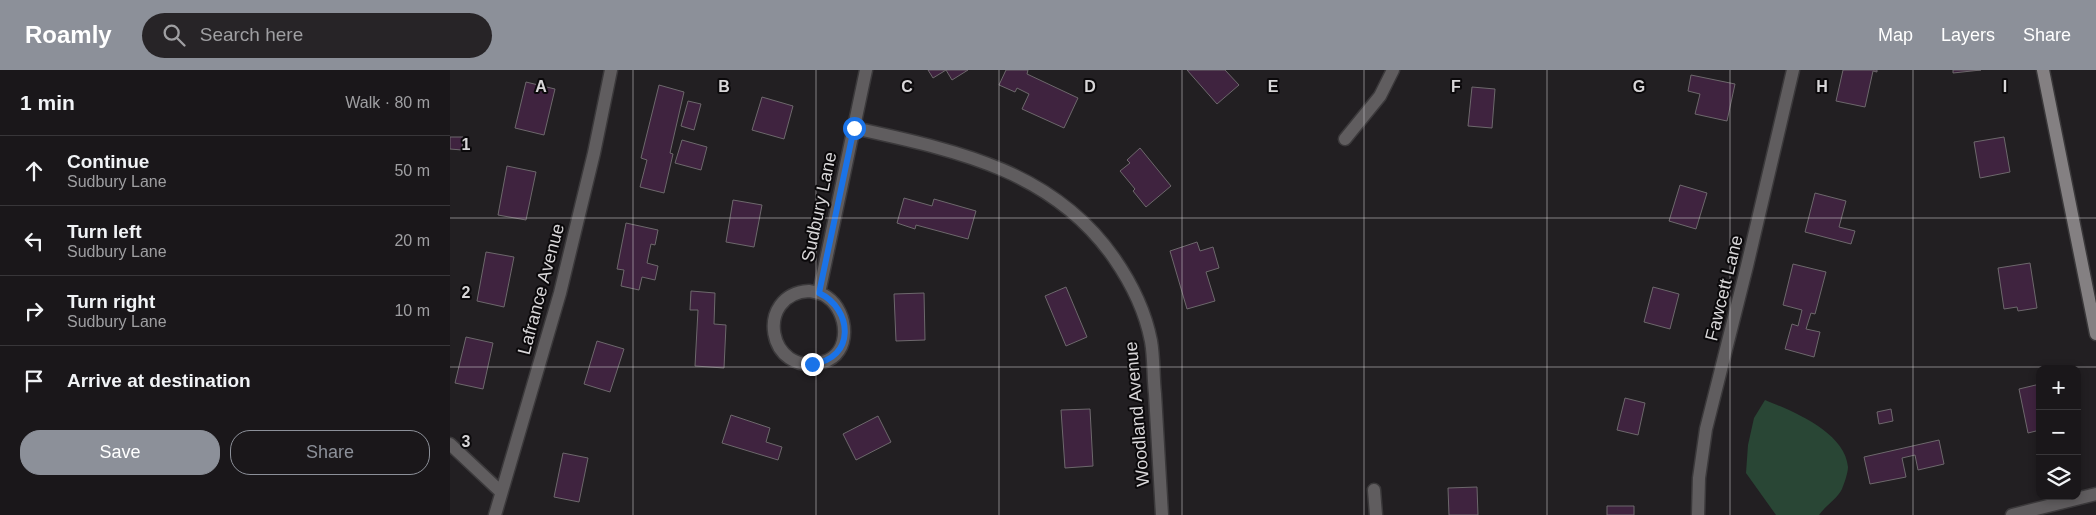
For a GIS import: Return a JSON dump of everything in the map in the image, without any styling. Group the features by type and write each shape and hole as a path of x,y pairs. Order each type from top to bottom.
{"main road":[{"path":"2043,70 2096,334"}],"street":[{"name":"Lafrance Avenue","path":"495,515 560,293 594,153 611,70"},
{"name":"Sudbury Lane","path":"819,293 866,70"},
{"path":"1345,139 1380,96 1393,70"},
{"name":"Fawcett Lane","path":"1698,515 1699,478 1706,429 1793,70"},
{"name":"Woodland Avenue","path":"854,128 946,149 1001,168 1034,184 1055,198 1104,243 1128,278 1139,299 1151,341 1162,515"},
{"path":"809,291 819,293 827,297 841,315 844,325 843,344 832,358 822,363 812,364 792,360 778,348 773,329 775,315 782,305 795,293 809,291"},
{"path":"450,444 501,492"},
{"path":"1374,490 1376,515"},
{"path":"2012,515 2096,494"}],"green space":[{"path":"1765,400 1815,424 1838,443 1845,455 1848,469 1842,489 1819,515 1776,515 1746,473 1748,445 1754,418"}],"building":[{"path":"928,70 946,70 933,78"},
{"path":"946,70 968,70 952,80"},
{"path":"1006,70 1028,70 1027,74 1078,98 1064,128 1022,109 1029,94 1017,88 1015,92 999,85"},
{"path":"1187,70 1225,70 1239,85 1217,104"},
{"path":"1843,70 1877,70 1877,72 1873,71 1865,107 1836,101"},
{"path":"1953,70 1981,70 1953,73"},
{"path":"1691,75 1735,84 1727,121 1695,114 1700,94 1688,91"},
{"path":"526,82 555,89 544,135 515,128"},
{"path":"659,85 684,92 670,153 673,154 664,193 640,187 647,160 641,158"},
{"path":"1472,87 1495,89 1492,128 1468,126"},
{"path":"762,97 793,106 784,139 752,130"},
{"path":"688,101 701,104 694,130 681,126"},
{"path":"450,137 463,137 462,150 450,149"},
{"path":"2004,137 2010,172 1980,178 1974,142"},
{"path":"682,140 707,147 701,170 675,163"},
{"path":"1140,148 1171,186 1146,207 1133,191 1135,189 1120,171 1130,163 1127,160"},
{"path":"507,166 536,172 526,220 498,215"},
{"path":"1680,185 1707,193 1696,229 1669,221"},
{"path":"1815,193 1846,201 1839,227 1855,231 1851,244 1805,232"},
{"path":"904,198 932,206 934,199 976,211 968,239 916,225 915,229 897,223"},
{"path":"733,200 762,205 754,247 726,242"},
{"path":"626,223 658,230 655,245 651,244 647,263 658,266 655,280 642,277 639,290 621,286 624,270 617,269"},
{"path":"1197,242 1200,251 1213,247 1219,268 1206,272 1215,301 1187,309 1170,251"},
{"path":"486,252 514,257 504,307 477,301"},
{"path":"2030,263 2037,308 2018,311 2017,307 2004,309 1998,268"},
{"path":"1793,264 1826,272 1815,314 1811,313 1806,329 1820,332 1814,357 1785,349 1792,324 1798,326 1802,310 1783,305"},
{"path":"1066,287 1087,337 1066,346 1045,296"},
{"path":"1653,287 1679,294 1670,329 1644,322"},
{"path":"691,291 715,293 714,324 726,325 724,368 695,366 698,310 690,310"},
{"path":"924,293 925,340 896,341 894,294"},
{"path":"466,337 493,343 483,389 455,383"},
{"path":"597,341 624,349 610,392 584,384"},
{"path":"2036,385 2036,431 2028,433 2019,389"},
{"path":"1625,398 1645,403 1638,435 1617,430"},
{"path":"1090,409 1093,466 1065,468 1061,410"},
{"path":"1891,409 1893,421 1879,424 1877,412"},
{"path":"731,415 770,428 766,442 782,447 778,460 722,443"},
{"path":"878,416 891,442 856,460 843,434"},
{"path":"1939,440 1944,464 1918,470 1915,455 1902,458 1906,477 1870,484 1864,457"},
{"path":"563,453 588,458 579,502 554,497"},
{"path":"1477,487 1478,515 1449,515 1448,488"},
{"path":"1607,506 1634,506 1634,515 1607,515"}],"route":[{"path":"812,364 822,363 832,358 840,351 843,344 844,325 841,315 827,297 819,293 854,128"}]}
